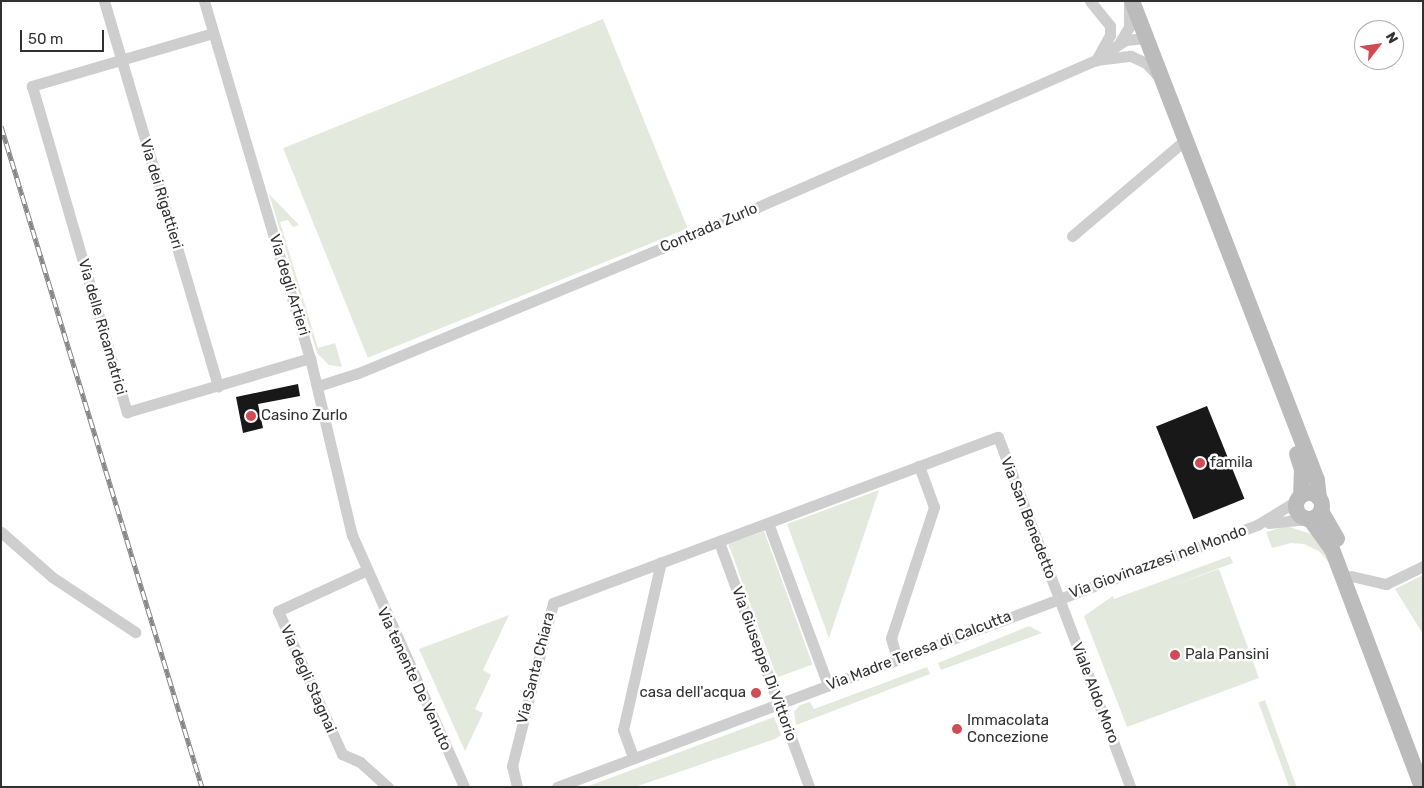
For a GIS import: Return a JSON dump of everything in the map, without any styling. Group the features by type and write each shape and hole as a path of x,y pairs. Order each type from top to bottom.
{"main road":[{"path":"1132,1 1230,263 1302,469 1296,509 1314,512"},
{"path":"1230,263 1317,480 1314,512 1351,576 1423,768"},
{"path":"1299,498 1308,494 1314,512 1332,549 1422,787"}],"street":[{"name":"Via dei Rigattieri","path":"104,1 218,386"},
{"name":"Via degli Artieri","path":"204,1 318,386 352,535 365,571"},
{"path":"1090,1 1110,26 1110,35 1096,60"},
{"path":"1096,60 1120,42 1130,22 1129,1"},
{"path":"121,60 213,33"},
{"path":"1096,60 1121,55 1146,38"},
{"path":"1120,42 1146,38"},
{"path":"1121,55 1146,63 1163,83"},
{"name":"Via delle Ricamatrici","path":"121,60 32,86 127,412 310,358"},
{"name":"Contrada Zurlo","path":"318,386 356,374 691,236 1096,60"},
{"path":"1072,236 1185,140"},
{"name":"Via San Benedetto","path":"919,466 998,437 1059,599"},
{"path":"633,758 623,730 662,562 919,466 934,507 891,638 897,659"},
{"name":"Via Giovinazzesi nel Mondo","path":"1257,525 1299,498"},
{"name":"Via Giovinazzesi nel Mondo","path":"1059,599 1257,525 1314,512"},
{"path":"768,523 828,685"},
{"path":"1,532 52,576 135,632"},
{"name":"Via Giuseppe Di Vittorio","path":"719,542 809,787"},
{"name":"Via Santa Chiara","path":"517,787 512,766 549,607 662,562"},
{"path":"1351,576 1386,584 1423,566"},
{"name":"Via degli Stagnai","path":"365,571 278,611 342,754 360,762 388,787"},
{"name":"Via tenente De Venuto","path":"365,571 464,787"},
{"name":"Via Madre Teresa di Calcutta","path":"557,787 1059,599"},
{"name":"Viale Aldo Moro","path":"1059,599 1130,787"}],"shaded area":[{"path":"603,19 688,229 368,358 283,148"},
{"path":"269,194 299,225 293,227 288,220 280,222 318,348 335,343 342,367 329,365 317,353"},
{"path":"879,490 829,638 787,524"},
{"path":"1287,526 1317,536 1331,565 1319,551 1304,544 1291,543 1272,548 1266,532"},
{"path":"764,531 813,664 777,677 728,544"},
{"name":"Pala Pansini","path":"1230,556 1233,563 1169,587 1219,569 1259,678 1127,727 1084,616 1113,596 1114,599"},
{"path":"1423,575 1423,634 1395,589"},
{"path":"509,615 483,670 491,675 475,709 483,713 465,751 419,649"},
{"path":"1029,626 1042,633 941,670 938,663"},
{"path":"927,667 930,674 796,725 794,712 800,705 810,702 814,709"},
{"path":"1265,700 1297,787 1289,787 1258,702"},
{"path":"774,717 781,735 775,739 635,787 586,787"}],"building":[{"name":"Casino Zurlo","path":"298,384 300,396 258,404 263,428 243,433 236,397"},
{"name":"famila","path":"1207,406 1244,499 1193,519 1156,427"}],"railway":[{"path":"1,126 202,787"}],"place":[{"name":"Casino Zurlo","path":"251,416"},
{"name":"famila","path":"1200,463"},
{"name":"Pala Pansini","path":"1175,655"},
{"name":"casa dell'acqua","path":"756,693"},
{"name":"Immacolata Concezione","path":"957,729"}]}
